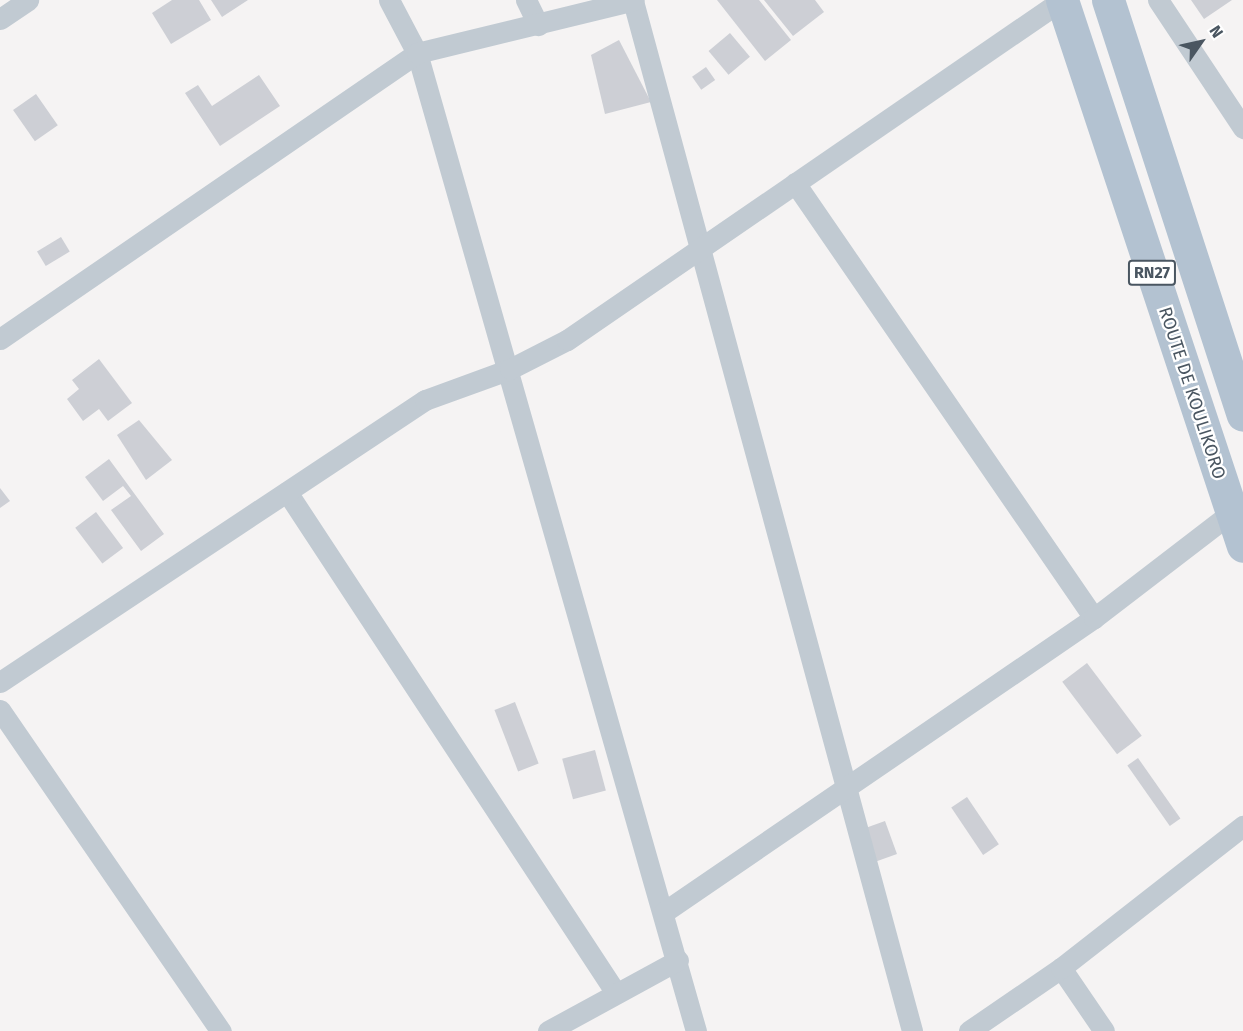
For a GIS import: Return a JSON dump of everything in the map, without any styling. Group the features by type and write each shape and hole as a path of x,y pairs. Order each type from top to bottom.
{"main road":[{"name":"ROUTE DE KOULIKORO","path":"1062,0 1237,507 1243,546"},
{"name":"RN27","path":"1108,0 1243,415"}],"street":[{"path":"0,20 28,0"},
{"path":"389,0 417,53 510,369 678,960 696,1031"},
{"path":"526,0 538,25"},
{"path":"0,339 417,53 633,0 698,249 912,1031"},
{"path":"0,682 425,400 510,369 567,340 1062,0"},
{"path":"1158,0 1243,128"},
{"path":"795,183 1094,618"},
{"path":"287,492 616,993"},
{"path":"664,912 1094,618 1237,507"},
{"path":"0,710 220,1031"},
{"path":"969,1031 1061,968 1243,826"},
{"path":"548,1031 678,960"},
{"path":"1061,968 1104,1031"}],"building":[{"path":"172,0 199,0 211,20 171,44 152,13"},
{"path":"211,0 248,0 222,17"},
{"path":"717,0 759,0 791,40 765,61"},
{"path":"764,0 815,0 824,12 793,36"},
{"path":"1191,0 1232,0 1204,19"},
{"path":"730,33 750,57 728,75 709,51"},
{"path":"619,40 651,102 605,114 591,55"},
{"path":"706,67 715,80 701,90 692,77"},
{"path":"259,75 280,106 220,146 185,93 198,85 212,106"},
{"path":"36,94 58,125 35,141 13,110"},
{"path":"61,237 70,252 46,266 37,251"},
{"path":"99,359 132,403 108,421 99,409 83,421 67,399 79,389 72,380"},
{"path":"139,420 172,460 146,480 117,435"},
{"path":"109,459 164,534 141,551 111,510 131,496 123,486 103,501 85,477"},
{"path":"0,488 10,501 0,508"},
{"path":"96,512 123,548 102,564 75,528"},
{"path":"1087,663 1142,736 1117,754 1062,682"},
{"path":"515,702 539,764 518,772 494,710"},
{"path":"595,750 606,791 573,799 562,759"},
{"path":"1138,758 1180,819 1170,826 1127,765"},
{"path":"967,797 999,844 983,855 951,808"},
{"path":"885,821 897,854 875,862 863,829"}]}
